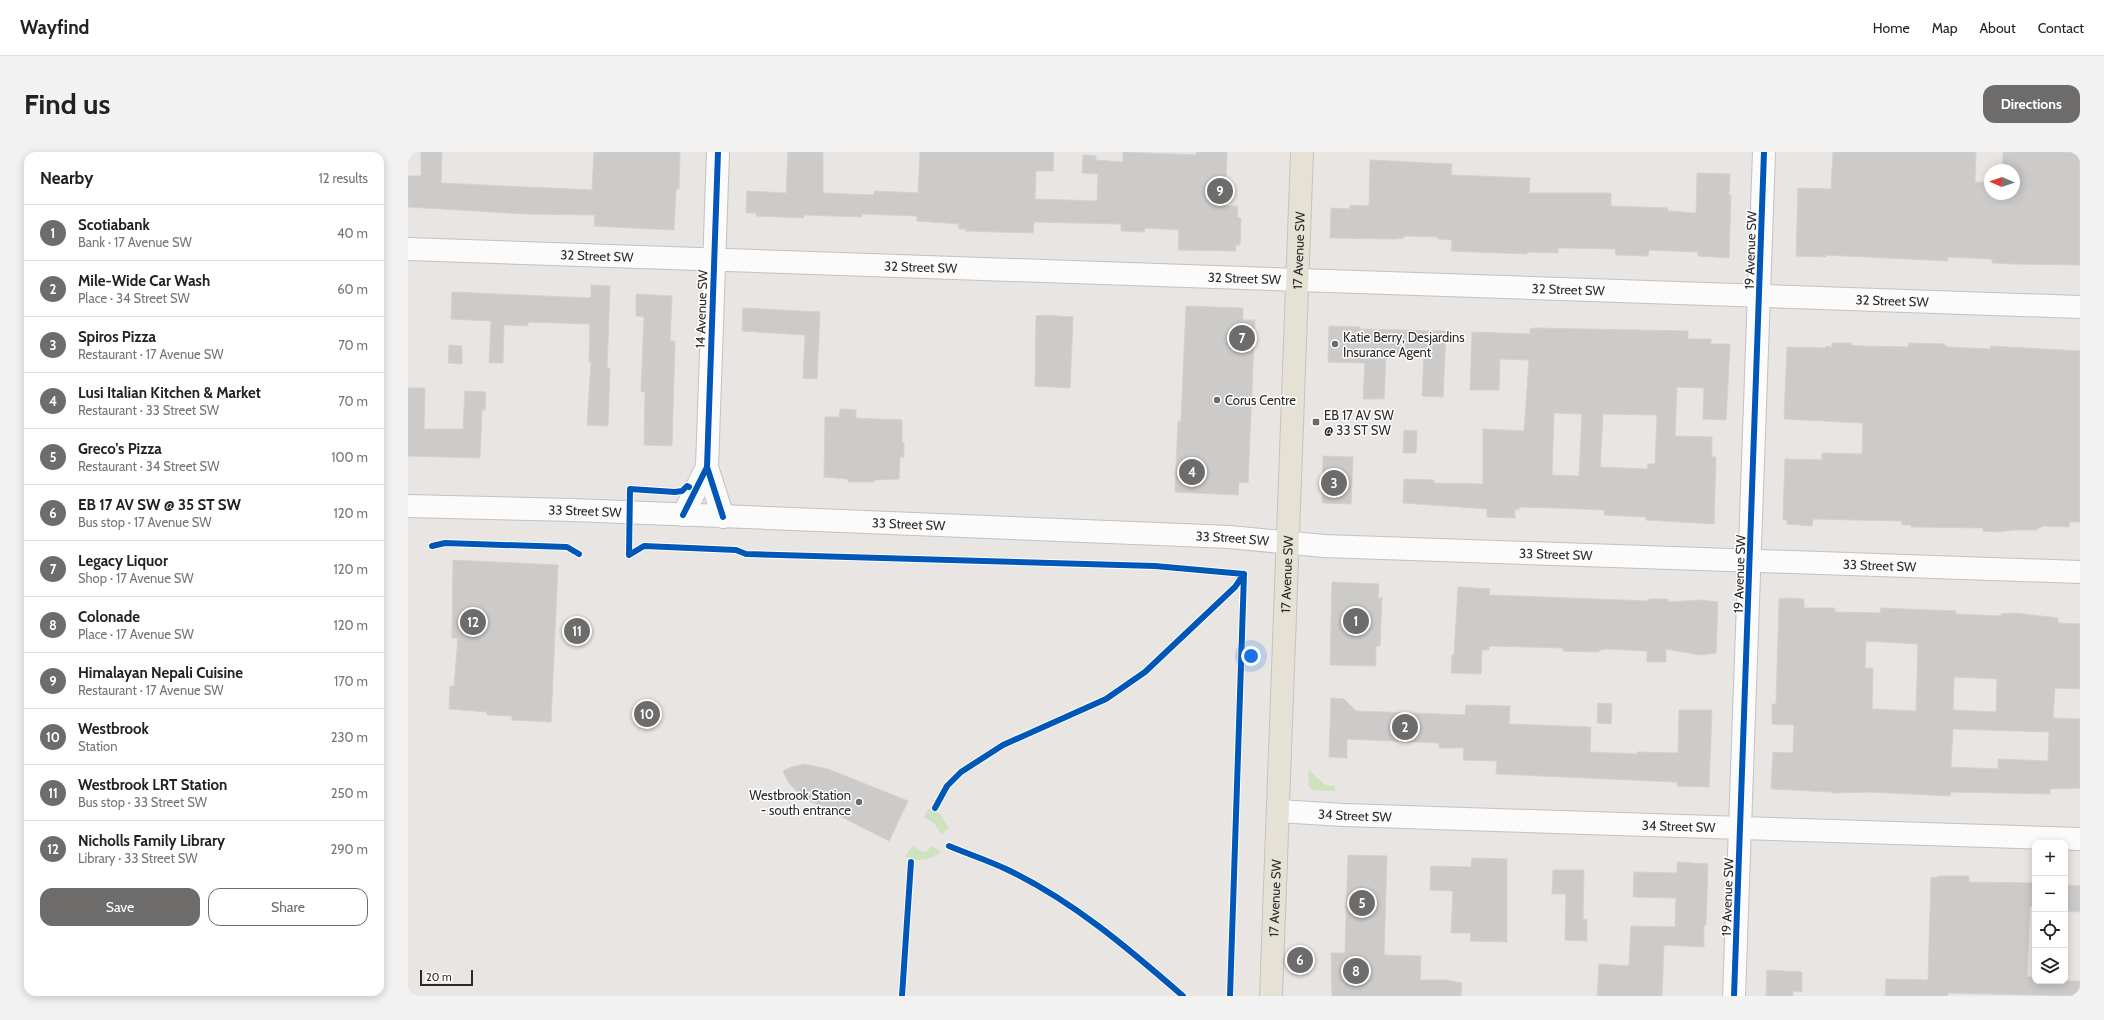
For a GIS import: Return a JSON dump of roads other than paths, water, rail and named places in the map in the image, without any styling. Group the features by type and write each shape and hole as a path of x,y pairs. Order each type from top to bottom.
{"main road":[{"name":"17 Avenue SW","path":"1271,996 1289,542 1302,152"}],"street":[{"name":"14 Avenue SW","path":"718,152 707,467 723,517"},
{"name":"19 Avenue SW","path":"1734,996 1764,152"},
{"name":"32 Street SW","path":"408,249 2080,307"},
{"name":"14 Avenue SW","path":"683,515 707,467"},
{"name":"33 Street SW","path":"408,506 573,510 1158,534 1289,542 1324,546 2080,572"},
{"name":"34 Street SW","path":"1278,811 1358,816 2080,838"}],"place":[{"name":"Himalayan Nepali Cuisine","path":"1220,191"},
{"name":"Legacy Liquor","path":"1242,338"},
{"name":"Katie Berry, Desjardins Insurance Agent","path":"1335,344"},
{"name":"Corus Centre","path":"1217,400"},
{"name":"EB 17 AV SW @ 33 ST SW","path":"1316,422"},
{"name":"Lusi Italian Kitchen & Market","path":"1192,472"},
{"name":"Spiros Pizza","path":"1334,483"},
{"name":"Scotiabank","path":"1356,621"},
{"name":"Nicholls Family Library","path":"473,622"},
{"name":"Westbrook LRT Station","path":"577,631"},
{"name":"Westbrook","path":"647,714"},
{"name":"Mile-Wide Car Wash","path":"1405,727"},
{"name":"Westbrook Station - south entrance","path":"859,802"},
{"name":"Greco's Pizza","path":"1362,903"},
{"name":"EB 17 AV SW @ 35 ST SW","path":"1300,960"},
{"name":"Colonade","path":"1356,971"}]}
